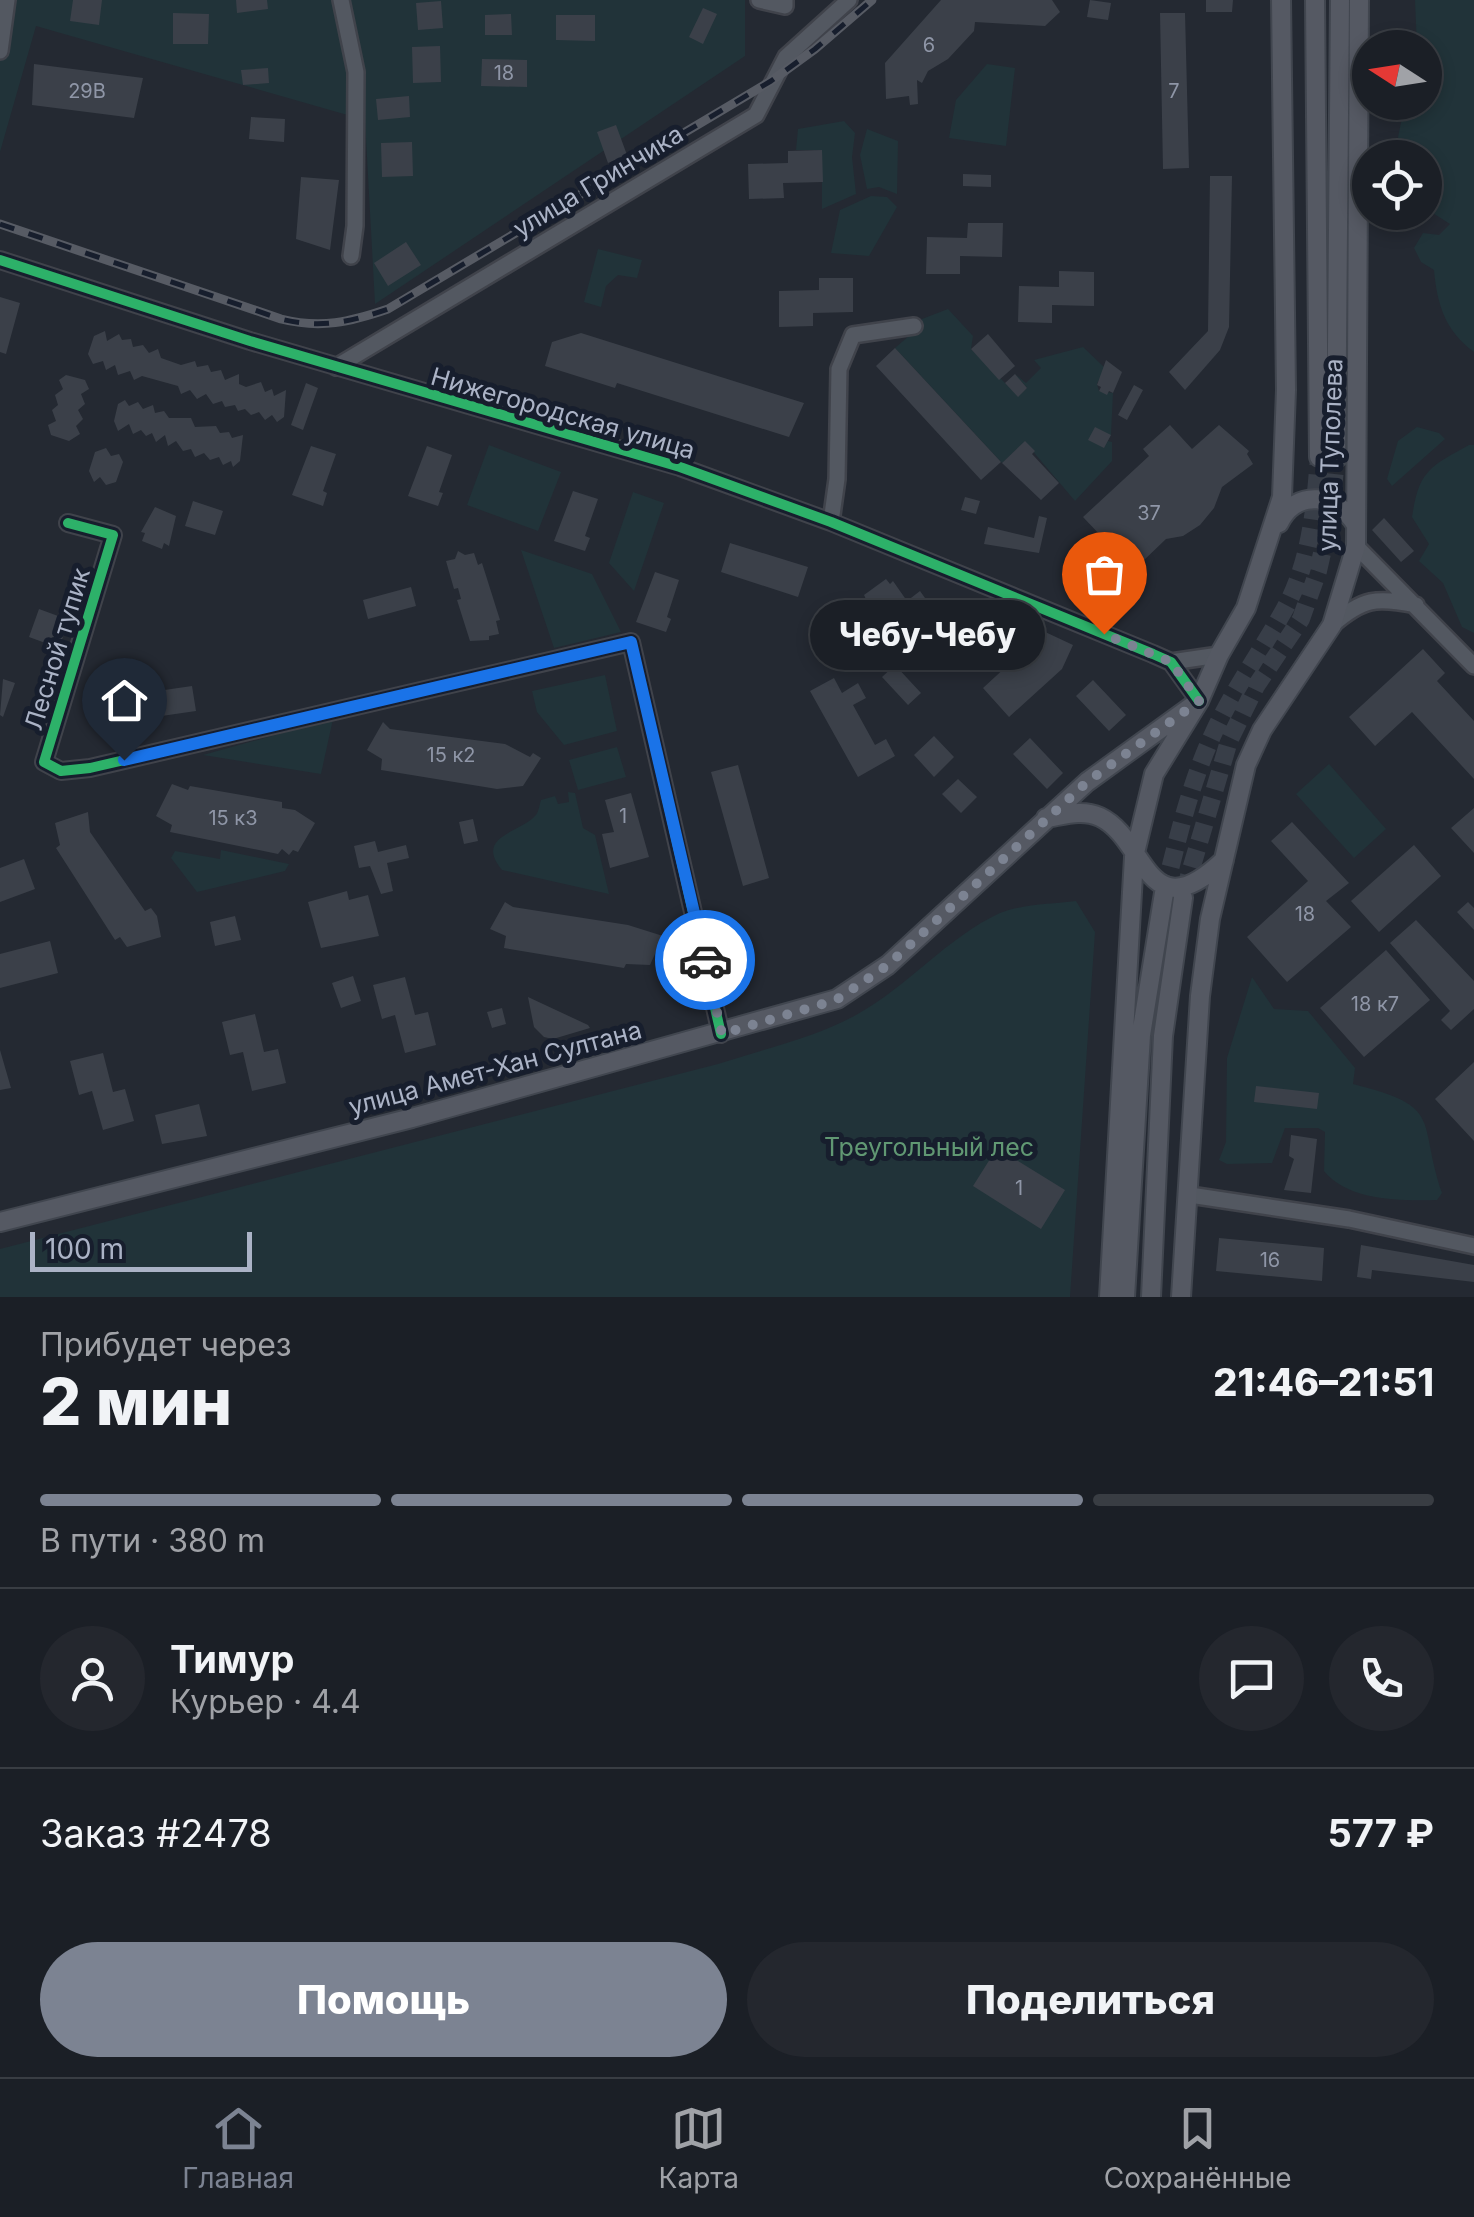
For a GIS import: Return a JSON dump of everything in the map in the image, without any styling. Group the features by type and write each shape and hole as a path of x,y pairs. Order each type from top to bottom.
{"main road":[{"name":"улица Туполева","path":"1199,701 1246,608 1282,497 1286,390 1280,0"},
{"name":"улица Туполева","path":"1314,0 1328,458 1340,0"},
{"name":"улица Туполева","path":"1180,1297 1190,1195 1200,996 1210,919 1246,766 1262,730 1332,626 1356,546 1359,0"},
{"path":"1271,539 1283,515 1295,503 1312,498 1346,508 1356,525"},
{"path":"1109,1297 1134,857 1154,774 1199,701"},
{"name":"улица Амет-Хан Султана","path":"0,1222 722,1034 836,1000 876,974 1087,782 1199,701"},
{"path":"1046,818 1082,812 1098,816 1117,828 1146,875 1177,886 1206,876 1224,860"},
{"path":"1125,1297 1142,1035 1164,893"},
{"path":"1151,1297 1163,1036 1183,898"}],"street":[{"path":"0,51 7,0"},
{"path":"341,0 356,72 356,212 351,256"},
{"path":"759,0 785,3"},
{"name":"улица Гринчика","path":"336,367 756,116 786,57 849,0"},
{"name":"Нижегородская улица","path":"0,260 336,367 654,459 830,522 1171,662"},
{"path":"830,522 836,480 839,369 845,352 853,335 914,326"},
{"name":"Лесной тупик","path":"68,522 113,536 44,762 61,771 90,768 631,642 722,1034"},
{"path":"1356,546 1474,666"},
{"path":"1332,626 1354,606 1382,598 1416,605"},
{"path":"1199,701 1171,662 1224,646"},
{"path":"1190,1195 1349,1219 1474,1246"}],"green space":[{"path":"0,0 745,0 745,56 375,304 365,120 36,26 0,152"},
{"path":"1415,0 1474,0 1474,352 1449,326 1437,294 1434,270 1421,262 1414,248 1423,233 1439,235 1450,224 1442,219 1442,140 1397,140 1402,120 1442,120 1442,30 1416,30"},
{"path":"987,64 1015,68 1006,146 949,138 956,100"},
{"path":"844,121 855,133 852,157 856,194 822,209 822,150 796,150 798,129"},
{"path":"867,129 898,141 897,194 879,187 867,189 860,155"},
{"path":"871,196 887,197 897,207 869,256 831,253 840,210"},
{"path":"598,249 642,260 637,278 618,275 606,286 601,307 584,302"},
{"path":"948,309 973,336 971,349 1018,396 1027,388 1015,374 1026,383 1041,368 1034,360 1083,347 1105,368 1097,384 1099,391 1113,393 1111,435 1104,448 1108,441 1112,442 1112,461 1075,501 1025,442 1002,463 895,348 917,329 922,319"},
{"path":"1417,427 1439,433 1445,439 1392,486 1387,479 1398,441"},
{"path":"489,445 561,472 538,531 467,505"},
{"path":"1474,445 1474,633 1462,627 1443,583 1419,561 1429,544 1412,517 1418,489 1428,472"},
{"path":"633,492 664,503 634,591 609,563"},
{"path":"521,550 592,574 621,632 554,648"},
{"path":"605,675 617,731 564,745 537,712 532,691"},
{"path":"333,719 321,774 203,755"},
{"path":"617,747 626,777 578,790 569,760"},
{"path":"1329,764 1386,829 1354,858 1296,794"},
{"path":"568,792 575,793 583,828 595,835 609,894 502,870 495,859 496,842 535,816 541,800 555,796 558,804 569,802"},
{"path":"221,850 289,864 285,871 197,892 171,858 175,851 220,859"},
{"name":"Треугольный лес","path":"1076,901 1095,932 1070,1297 0,1297 0,1249 718,1064 789,1042 856,1015 962,935 1000,913"},
{"path":"1252,977 1274,1009 1308,1011 1355,1068 1353,1084 1402,1100 1415,1109 1423,1119 1442,1193 1437,1200 1376,1197 1334,1181 1324,1171 1325,1132 1318,1128 1285,1128 1272,1163 1227,1164 1219,1160 1226,1142 1227,1058"}],"building":[{"path":"73,0 102,0 99,25 70,21"},
{"path":"236,0 267,0 268,9 237,13"},
{"path":"941,0 1052,0 1060,12 1045,26 975,22 974,31 948,59 928,71 922,83 917,80 918,104 910,105 909,96 886,99 885,63"},
{"path":"1090,0 1111,3 1108,20 1087,17"},
{"path":"1206,0 1233,0 1232,12 1206,12"},
{"path":"441,1 443,28 418,30 416,3"},
{"path":"703,8 717,14 703,44 689,37"},
{"path":"173,13 209,14 208,44 173,44"},
{"path":"1160,13 1185,13 1189,168 1163,169"},
{"path":"511,14 512,35 485,35 485,15"},
{"path":"556,15 595,15 595,41 556,40"},
{"path":"440,46 441,82 413,83 412,47"},
{"path":"482,59 527,60 527,87 481,86"},
{"path":"34,64 143,78 134,118 32,105"},
{"path":"268,68 269,83 243,85 241,70"},
{"path":"409,96 410,117 378,120 376,99"},
{"path":"251,117 285,119 284,142 249,139"},
{"path":"616,125 627,155 608,163 597,132"},
{"path":"412,142 413,176 382,177 381,143"},
{"path":"822,150 823,182 783,183 784,198 749,199 748,164 788,163 788,151"},
{"path":"963,174 991,175 991,187 963,186"},
{"path":"1210,176 1232,176 1229,327 1220,350 1185,390 1169,372 1208,331"},
{"path":"301,177 339,180 330,250 296,239"},
{"path":"968,223 1003,223 1002,257 960,256 960,274 926,274 927,237 967,238"},
{"path":"406,242 421,265 388,286 374,263"},
{"path":"1059,271 1094,272 1094,306 1052,305 1052,323 1018,322 1019,286 1059,287"},
{"path":"819,278 853,278 853,312 813,313 813,326 779,327 779,291 819,290"},
{"path":"0,297 20,303 6,354 0,352"},
{"path":"105,331 107,341 119,334 122,340 131,339 133,347 143,345 149,353 158,349 161,358 181,365 195,361 197,367 208,365 211,372 221,370 225,380 239,374 239,384 246,387 261,382 265,392 272,389 274,396 286,390 284,417 277,422 272,415 265,420 259,412 251,415 245,409 238,411 235,405 225,407 222,401 213,404 206,394 197,399 190,390 181,394 178,386 142,376 134,380 130,371 118,375 115,365 106,370 103,361 93,364 88,354 94,336"},
{"path":"581,333 804,403 789,437 617,383 615,388 545,366 552,342"},
{"path":"988,334 1015,366 999,380 971,349"},
{"path":"895,348 1001,462 981,480 876,366"},
{"path":"1106,360 1122,372 1113,393 1109,391 1107,395 1097,385"},
{"path":"1015,374 1027,388 1018,397 1005,383"},
{"path":"66,375 85,380 89,389 81,394 85,404 78,410 83,419 76,426 80,434 69,441 51,435 48,425 56,421 52,410 58,405 55,395 63,389 59,380"},
{"path":"306,383 318,388 303,430 291,425"},
{"path":"1134,385 1143,390 1127,420 1118,415"},
{"path":"125,400 129,406 138,402 143,409 153,405 155,413 164,411 169,418 191,418 195,427 216,426 220,433 229,432 232,438 243,435 240,461 233,467 231,461 223,465 219,457 210,460 204,453 195,457 191,449 183,451 176,441 168,446 165,435 156,442 152,433 146,436 141,430 133,434 129,424 118,431 114,421 118,404"},
{"path":"1170,425 1192,449 1219,425 1249,451 1253,464 1222,487 1214,508 1200,525 1183,536 1166,539 1101,607 1094,602 1104,595 1103,589 1084,583 1084,564 1078,558 1101,536 1083,517 1149,456 1143,449"},
{"path":"1095,427 1111,435 1104,448 1088,440"},
{"path":"1025,441 1059,483 1041,500 1002,463"},
{"path":"311,446 336,454 323,491 327,493 323,506 292,495"},
{"path":"427,446 452,455 438,506 408,496"},
{"path":"106,448 111,456 119,454 123,462 116,482 106,485 100,477 94,482 89,471 95,452"},
{"path":"573,491 598,499 585,536 590,538 585,551 554,541"},
{"path":"965,497 980,501 976,514 961,510"},
{"path":"193,501 223,511 215,535 185,526"},
{"path":"155,507 176,516 169,546 164,543 162,549 142,541 145,533 141,532"},
{"path":"1039,516 1047,518 1039,553 984,544 988,527 1034,538"},
{"path":"1384,518 1414,551 1401,562 1372,530"},
{"path":"730,543 808,567 798,597 721,572"},
{"path":"458,551 465,555 474,553 478,565 482,563 500,620 496,621 499,634 489,636 489,640 470,641 457,600 461,599 458,588 454,589 446,561 455,559"},
{"path":"655,572 679,580 666,632 636,622"},
{"path":"886,579 890,584 893,581 907,601 920,591 930,605 876,644 864,626 875,618 864,595"},
{"path":"411,587 416,606 368,619 363,600"},
{"path":"973,606 1001,623 959,672 933,644"},
{"path":"39,609 69,620 59,648 29,637"},
{"path":"1026,623 1073,645 1062,669 1009,717 983,688 1021,653 1016,646"},
{"path":"1423,649 1445,673 1437,681 1474,721 1474,779 1412,712 1375,746 1349,717"},
{"path":"895,665 921,693 908,705 882,677"},
{"path":"834,678 842,693 858,683 866,698 853,705 875,745 886,739 895,756 858,777 810,691"},
{"path":"3,679 15,683 3,717 0,715"},
{"path":"1093,680 1126,715 1109,731 1076,696"},
{"path":"192,686 196,711 127,721 123,696"},
{"path":"383,722 390,729 505,744 530,757 533,753 541,758 523,786 497,789 381,770 382,759 367,750"},
{"path":"934,736 954,757 934,777 914,755"},
{"path":"1030,738 1063,773 1047,789 1013,754"},
{"path":"738,765 769,878 743,886 711,772"},
{"path":"958,779 977,797 961,813 942,794"},
{"path":"172,784 188,790 190,786 282,802 282,808 295,810 315,823 298,852 293,850 289,855 282,849 278,854 170,832 172,825 156,816"},
{"path":"631,793 649,857 610,868 602,834 614,832 605,800"},
{"path":"1474,808 1474,853 1451,828"},
{"path":"88,812 90,832 145,911 151,908 157,916 161,937 127,947 120,937 115,940 56,848 60,845 55,823"},
{"path":"473,819 478,841 464,844 459,822"},
{"path":"1292,822 1349,883 1326,901 1351,927 1287,982 1247,937 1308,881 1271,841"},
{"path":"375,841 378,852 406,845 409,858 387,863 393,891 381,894 370,866 359,868 354,846"},
{"path":"1414,845 1441,876 1379,932 1351,901"},
{"path":"24,859 35,889 0,902 0,868"},
{"path":"347,891 349,900 368,895 379,936 321,948 308,902"},
{"path":"505,902 513,907 628,925 663,936 650,965 626,964 624,968 504,948 506,936 490,929"},
{"path":"1468,902 1474,908 1474,930 1457,912"},
{"path":"235,916 241,940 215,946 210,922"},
{"path":"1416,920 1474,981 1474,1009 1451,1030 1441,1020 1450,1011 1390,943"},
{"path":"50,941 58,973 0,988 0,954"},
{"path":"1386,950 1430,1000 1364,1057 1320,1008"},
{"path":"353,976 361,1001 341,1008 332,983"},
{"path":"405,977 415,1015 428,1012 436,1045 405,1053 395,1015 382,1019 373,985"},
{"path":"528,997 590,1028 553,1039 544,1037 534,1027"},
{"path":"502,1008 506,1024 492,1028 487,1012"},
{"path":"255,1014 264,1052 278,1049 286,1083 252,1091 243,1052 230,1055 222,1022"},
{"path":"0,1050 11,1088 0,1090"},
{"path":"103,1053 113,1092 125,1089 134,1121 103,1130 92,1091 79,1095 70,1061"},
{"path":"1474,1062 1474,1141 1435,1099"},
{"path":"1256,1086 1319,1093 1317,1109 1254,1102"},
{"path":"199,1104 207,1136 162,1144 155,1115"},
{"path":"1291,1135 1317,1139 1311,1193 1284,1190 1294,1159 1289,1156"},
{"path":"997,1148 1065,1190 1041,1229 973,1186"},
{"path":"1219,1238 1324,1248 1322,1281 1216,1271"},
{"path":"1361,1245 1474,1265 1474,1282 1372,1270 1371,1279 1357,1277"}],"tunnel":[{"path":"1164,893 1185,811 1214,732 1283,612 1299,575 1313,517 1319,457"},
{"path":"1184,893 1229,741 1256,686 1301,619 1318,571 1330,518 1336,459"}],"railway":[{"path":"0,224 281,319 322,324 361,317 388,309 771,81 872,0"}],"cycle path":[{"path":"0,260 250,341 680,467 831,522 1171,662 1199,701"},
{"path":"68,523 113,535 44,762 61,771 90,768 631,642 721,1034"}],"way so far":[{"path":"705,960 722,1034 836,1000 888,965 1087,782 1199,701 1171,662 1104,634"}],"place":[{"name":"Чебу-Чебу","path":"1104,634"}],"route":[{"path":"124,760 631,642 705,960"}]}
